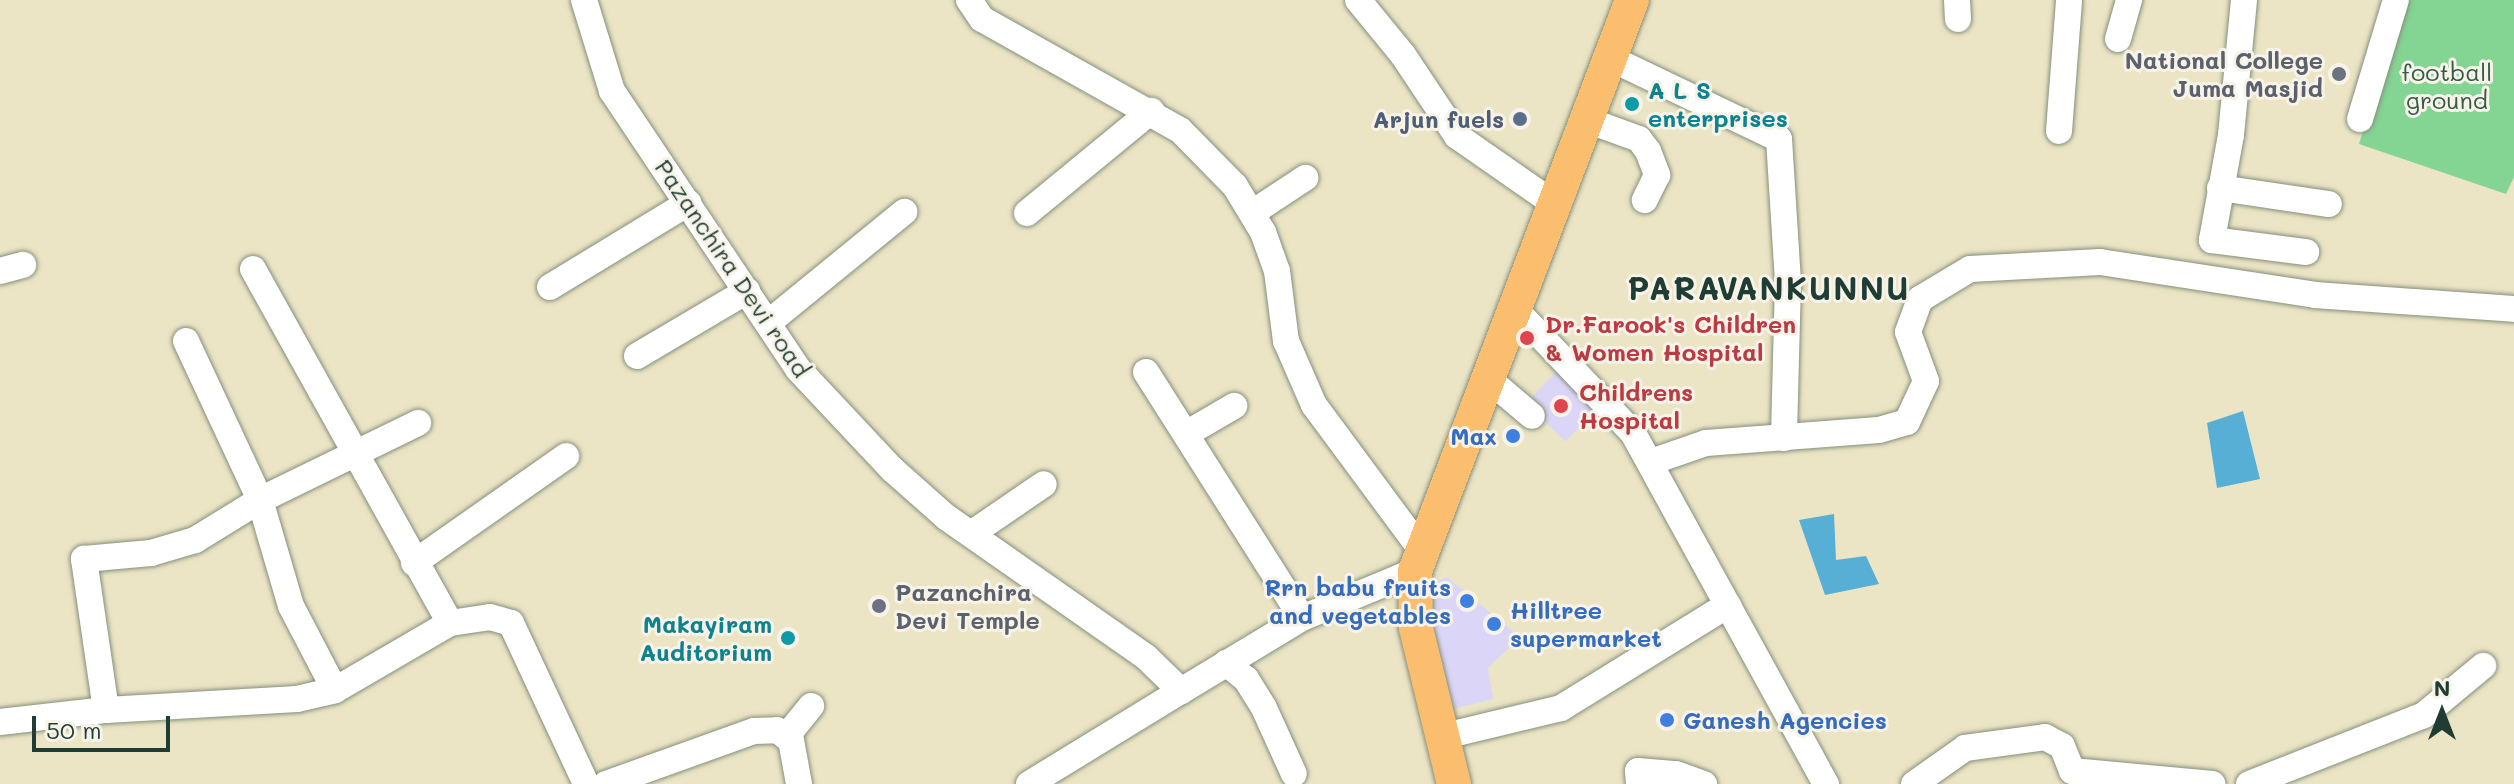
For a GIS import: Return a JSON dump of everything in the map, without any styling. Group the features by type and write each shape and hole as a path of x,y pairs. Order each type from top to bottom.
{"main road":[{"path":"1454,784 1440,737 1416,628 1418,561 1632,0"}],"street":[{"name":"Pazanchira Devi road","path":"584,0 612,91 798,369 893,470 971,534 1146,657 1181,691"},
{"path":"969,0 982,19 1180,130 1235,186 1252,213 1277,271 1286,341 1314,405 1418,561 1302,618 1032,783"},
{"path":"1358,0 1403,55 1457,136 1553,203"},
{"path":"2059,131 2069,0"},
{"path":"2118,39 2129,0"},
{"path":"2244,0 2242,136 2220,188 2212,240 2306,252"},
{"path":"2360,119 2396,0"},
{"path":"1612,59 1779,139 1788,282 1784,438"},
{"path":"1027,213 1151,111"},
{"path":"1587,120 1632,135 1648,151 1657,175 1645,200"},
{"path":"1252,213 1305,178"},
{"path":"2220,188 2329,204"},
{"path":"550,287 688,203"},
{"path":"768,323 904,212"},
{"path":"1651,462 1706,443 1879,430 1907,422 1926,381 1908,332 1920,299 1970,269 2100,262 2315,295 2514,307"},
{"path":"253,269 450,623"},
{"path":"637,356 747,291"},
{"path":"1513,307 1567,358 1633,433 1826,784"},
{"path":"186,341 260,500 291,606 335,690"},
{"path":"1146,372 1302,618"},
{"path":"1486,377 1532,416"},
{"path":"1186,434 1234,406"},
{"path":"106,710 84,559 151,553 195,540 260,500 418,423"},
{"path":"414,563 566,456"},
{"path":"971,534 1044,484"},
{"path":"1440,737 1561,708 1728,605"},
{"path":"0,722 106,710 297,699 335,690 450,623 490,617 511,623 586,784"},
{"path":"1226,663 1246,679 1264,708 1294,774"},
{"path":"2249,784 2424,715 2483,666"},
{"path":"786,737 811,706"},
{"path":"606,784 754,731 777,730 786,737 799,784"},
{"path":"1914,784 1965,748 2045,737 2062,746 2072,771 2212,784"},
{"path":"1639,784 1638,771 1676,774 1704,784"}],"shaded area":[{"name":"Childrens Hospital","path":"1557,371 1597,409 1565,442 1526,403"},
{"path":"1447,577 1520,637 1488,668 1493,699 1441,712 1425,587"}],"green space":[{"name":"football ground","path":"2404,0 2514,0 2514,177 2506,194 2359,144"}],"water":[{"path":"2243,411 2260,479 2217,488 2207,423"},
{"path":"1834,514 1836,560 1866,556 1879,584 1825,595 1799,520"}],"place":[{"name":"National College Juma Masjid","path":"2339,74"},
{"name":"A L S enterprises","path":"1632,104"},
{"name":"Arjun fuels","path":"1520,119"},
{"name":"Dr.Farook's Children & Women Hospital","path":"1527,338"},
{"name":"Childrens Hospital","path":"1561,406"},
{"name":"Max","path":"1513,436"},
{"name":"Rrn babu fruits and vegetables","path":"1467,601"},
{"name":"Pazanchira Devi Temple","path":"879,606"},
{"name":"Hilltree supermarket","path":"1494,624"},
{"name":"Makayiram Auditorium","path":"788,638"},
{"name":"Ganesh Agencies","path":"1667,720"}],"district":[{"name":"PARAVANKUNNU","path":"1769,287"}]}
